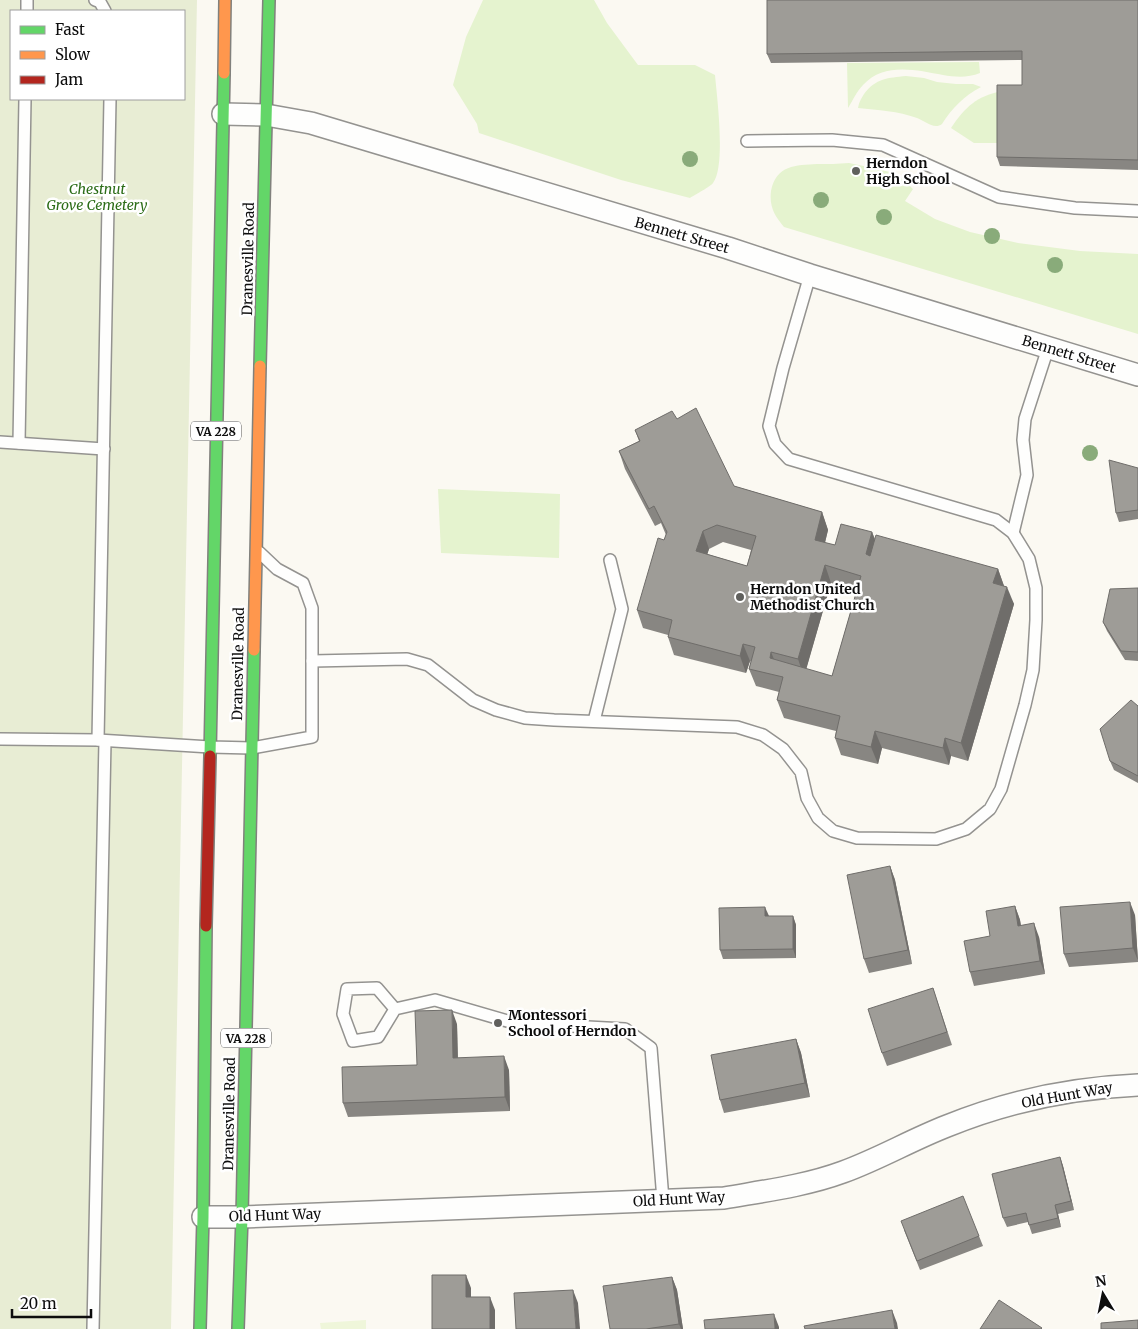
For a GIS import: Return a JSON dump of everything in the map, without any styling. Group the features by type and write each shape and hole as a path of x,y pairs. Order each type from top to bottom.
{"main road":[{"name":"Dranesville Road","path":"200,1329 225,0"},
{"name":"Dranesville Road","path":"238,1329 269,0"}],"street":[{"name":"Bennett Street","path":"223,114 266,115 311,123 728,248 810,275 1138,375"},
{"name":"Old Hunt Way","path":"202,1217 724,1198 783,1188 841,1172 984,1112 1044,1096 1104,1086 1138,1084"}],"lane":[{"path":"95,0 100,2 104,10"},
{"path":"19,442 25,100"},
{"path":"93,1329 110,100"},
{"path":"747,141 832,140 883,145 999,196 1074,208 1138,211"},
{"path":"312,661 407,660 428,665 473,700 496,710 525,718 737,727 764,735 783,750 801,772 807,798 818,818 833,831 858,838 936,840 966,829 990,809 1001,789 1026,704 1033,670 1036,620 1036,588 1029,560 1013,533 996,520 788,459 775,444 769,426 810,275"},
{"path":"1013,533 1027,475 1023,440 1025,419 1048,348"},
{"path":"0,442 104,449"},
{"path":"0,739 102,741 252,748 312,737 312,608 303,583 277,569 256,550"},
{"path":"594,721 622,610 610,560"},
{"path":"395,1009 376,988 347,989 343,1014 354,1042 378,1037 395,1009 435,1000 514,1024 625,1029 651,1048 663,1200"}],"green space":[{"name":"Chestnut Grove Cemetery","path":"0,0 197,0 171,1329 0,1329"},
{"path":"483,0 594,0 607,23 638,65 695,65 715,75 720,147 717,174 713,183 690,198 621,180 479,133 477,124 453,85 466,37"},
{"path":"979,62 980,73 975,75 957,77 911,70 890,70 881,73 863,85 848,108 847,63"},
{"path":"906,76 937,82 973,84 981,87 959,103 939,126 933,126 903,114 858,108 864,94 873,85 888,78"},
{"path":"1002,91 1000,143 974,143 951,128 972,103 985,96"},
{"path":"849,163 897,174 913,189 905,201 935,219 970,232 1018,243 1080,251 1138,254 1138,334 784,227 775,215 771,202 771,191 774,182 782,171 795,166 809,164"},
{"path":"438,489 560,494 559,558 441,553"},
{"path":"366,1320 366,1329 321,1329 320,1323"}],"building":[{"path":"767,0 1138,0 1138,160 997,157 997,85 1022,85 1022,51 767,54"},
{"name":"Herndon United Methodist Church","path":"696,408 734,486 822,512 815,540 835,545 841,524 872,532 866,554 870,556 876,535 998,569 993,583 1007,587 961,743 945,738 943,748 875,731 871,747 835,738 840,716 777,700 783,677 749,669 755,647 743,644 740,656 668,637 672,620 637,610 658,538 664,540 667,532 654,506 649,509 619,451 640,441 635,430 672,411 677,419","holes":["717,525 756,536 747,566 696,551 703,531","825,565 861,576 832,676 770,658 771,652 798,659"]},
{"path":"1109,460 1138,468 1138,510 1116,513"},
{"path":"1138,588 1138,652 1121,651 1103,622 1110,589"},
{"path":"1131,700 1138,706 1138,776 1110,761 1100,729"},
{"path":"890,866 908,950 864,959 847,875"},
{"path":"1130,902 1133,948 1064,954 1060,907"},
{"path":"1015,906 1018,926 1034,923 1040,961 970,972 964,941 990,936 986,911"},
{"path":"765,907 765,916 793,916 793,949 720,950 719,908"},
{"path":"933,988 947,1032 882,1053 868,1009"},
{"path":"452,1010 453,1058 504,1056 505,1097 343,1103 342,1067 417,1065 415,1011"},
{"path":"796,1039 805,1083 720,1100 711,1055"},
{"path":"1060,1157 1071,1201 1055,1205 1058,1218 1029,1225 1026,1213 1003,1218 992,1174"},
{"path":"963,1196 979,1236 917,1261 901,1221"},
{"path":"432,1275 466,1275 466,1297 490,1297 490,1329 432,1329"},
{"path":"672,1277 679,1324 646,1329 610,1329 603,1286"},
{"path":"573,1290 576,1329 516,1329 514,1293"},
{"path":"999,1300 1042,1328 980,1329"},
{"path":"892,1310 895,1329 805,1329 804,1326"},
{"path":"774,1314 775,1329 705,1329 704,1320"},
{"path":"1138,1320 1138,1329 1101,1329 1101,1323"}],"traffic: fast":[{"path":"260,366 269,0"},
{"path":"210,756 224,73"},
{"path":"238,1329 254,650"},
{"path":"200,1329 206,926"}],"traffic: slow":[{"path":"224,73 225,0"},
{"path":"254,650 260,366"}],"traffic: jam":[{"path":"206,926 210,756"}],"place":[{"name":"Herndon High School","path":"856,171"},
{"name":"Herndon United Methodist Church","path":"740,597"},
{"name":"Montessori School of Herndon","path":"498,1023"}]}
